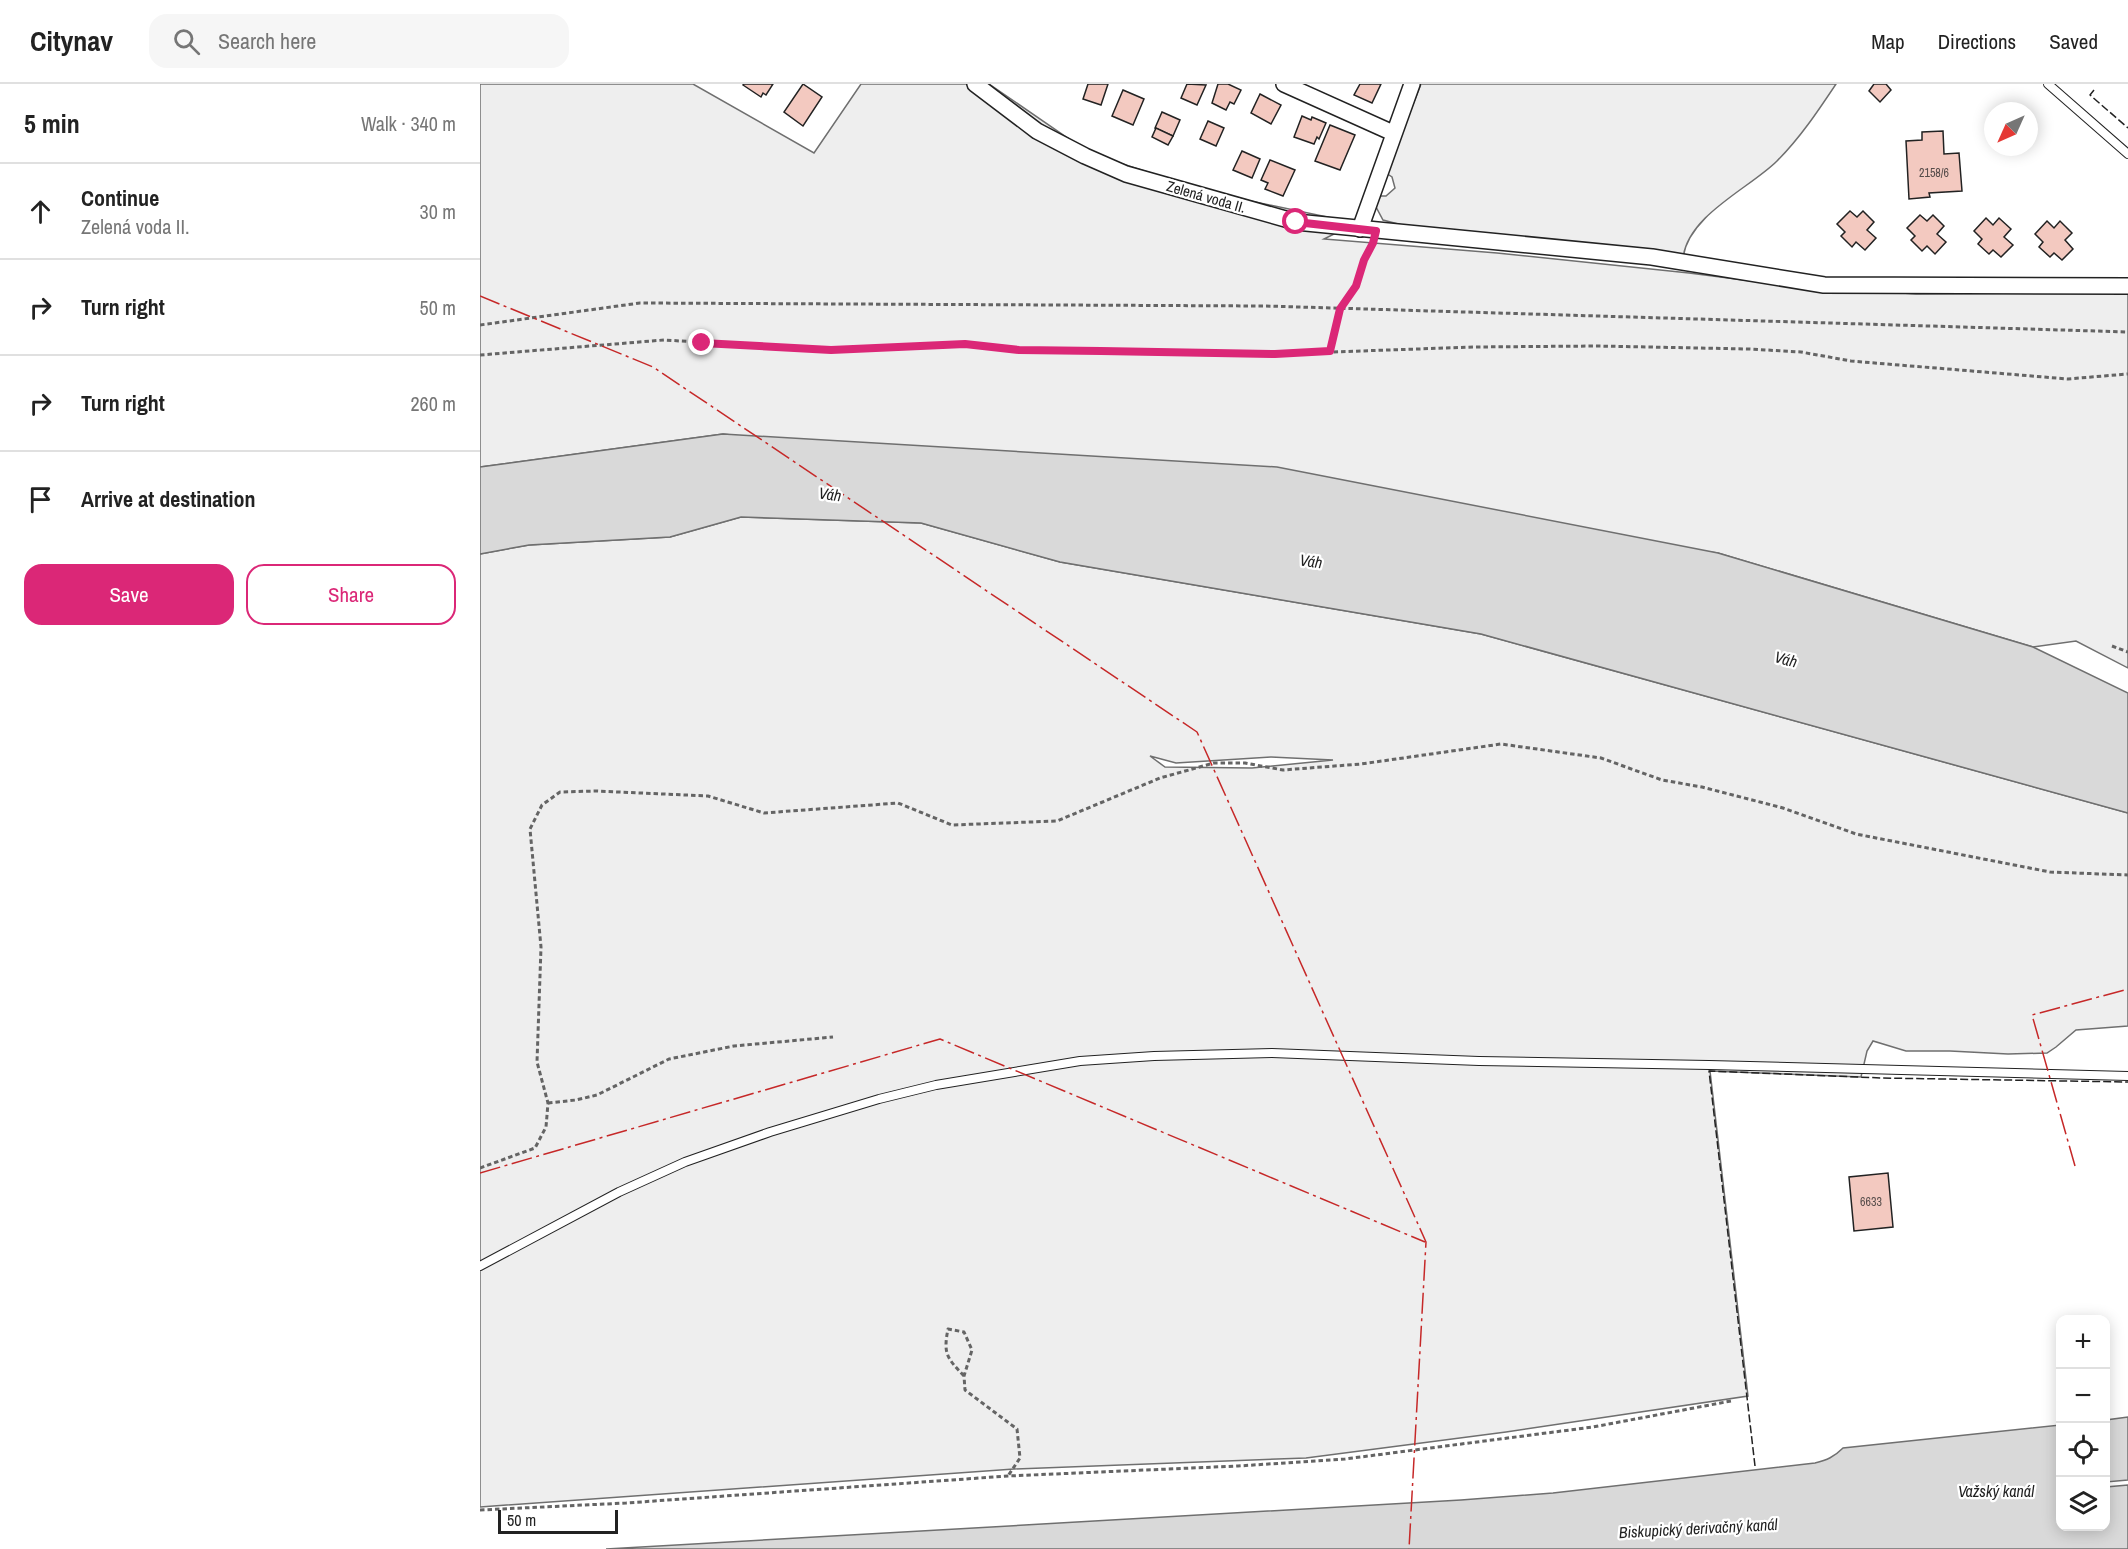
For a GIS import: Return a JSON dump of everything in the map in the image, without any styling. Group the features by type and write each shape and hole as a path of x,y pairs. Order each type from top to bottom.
{"street":[{"name":"Zelená voda II.","path":"975,84 1037,131 1126,174 1296,222 1652,257 1824,285 2128,286"},
{"path":"1284,84 1393,133"},
{"path":"1368,230 1393,133 1412,84"}],"lane":[{"path":"2048,84 2128,154"},
{"path":"480,1266 619,1191 685,1162 770,1132 879,1099 936,1085 1080,1061 1155,1056 1272,1053 1479,1062 1709,1065 2128,1076"}],"path":[{"path":"1330,351 1340,309 1356,286 1364,260 1373,243 1368,230"},
{"path":"480,325 640,303 1266,306 2128,332"},
{"path":"480,355 664,340 831,350 965,344 1042,350 1275,354 1474,346 1749,349 1801,352 1851,362 2068,379 2128,374"},
{"path":"2112,646 2128,652"},
{"path":"480,1168 535,1148 546,1127 548,1103 537,1062 541,947 530,829 542,805 560,792 597,791 708,796 764,813 898,803 952,825 1057,821 1160,778 1214,763 1245,763 1283,770 1361,764 1501,744 1601,758 1662,780 1702,787 1783,808 1856,834 2050,872 2128,875"},
{"path":"548,1103 597,1095 669,1059 734,1046 833,1037"},
{"path":"964,1376 951,1362 944,1347 948,1329 964,1332 972,1350 964,1376 965,1390 1017,1429 1020,1458 1008,1476"},
{"path":"480,1510 626,1503 1008,1476 1345,1459 1593,1428 1731,1401"}],"shaded area":[{"path":"480,84 693,84 814,153 861,84 989,84 1091,154 1217,194 1356,223 1324,239 1497,253 1775,284 1916,294 2128,292 2128,668 2076,641 2033,647 1718,553 723,434 480,467"},
{"path":"1421,84 1836,84 1801,134 1777,161 1722,203 1696,228 1687,243 1683,258 1417,229 1383,220 1375,205 1380,196 1386,196 1395,188 1392,177 1386,173"},
{"path":"741,517 921,523 1060,562 1481,634 2128,813 2128,1026 2076,1030 2047,1053 1906,1051 1873,1041 1867,1051 1861,1077 1710,1071 1748,1396 1506,1432 1306,1458 1014,1469 480,1507 480,554 529,545 670,537","holes":["1150,756 1176,763 1271,757 1333,760 1252,768 1165,767"]}],"water":[{"name":"Váh","path":"723,434 1277,467 1718,553 2033,647 2128,693 2128,813 1481,634 1060,562 921,523 741,517 670,537 529,545 480,554 480,467"},
{"path":"2128,1417 2128,1480 2110,1482 2110,1419"},
{"name":"Važský kanál","path":"2056,1425 2056,1531 2110,1531 2110,1487 2128,1485 2128,1549 606,1549 1553,1493 1815,1463 1830,1458 1843,1448"}],"building":[{"path":"744,84 773,84 766,95 763,93 761,97"},
{"path":"803,84 822,97 803,126 784,112"},
{"path":"1088,84 1108,84 1101,105 1083,99"},
{"path":"1187,84 1206,85 1197,105 1181,98"},
{"path":"1218,84 1228,84 1241,90 1234,104 1230,102 1226,110 1212,103"},
{"path":"1360,84 1381,84 1372,103 1354,95"},
{"path":"1874,84 1886,84 1891,90 1880,102 1869,91"},
{"path":"1123,90 1144,99 1133,125 1112,116"},
{"path":"1260,94 1281,105 1271,124 1251,113"},
{"path":"1162,112 1180,120 1173,136 1155,128"},
{"path":"1302,116 1311,120 1312,117 1326,123 1319,139 1317,137 1314,144 1294,137"},
{"path":"1208,121 1224,128 1216,146 1200,139"},
{"path":"1330,125 1355,135 1340,170 1315,161"},
{"path":"1156,128 1173,136 1168,145 1152,137"},
{"path":"1943,131 1944,154 1959,153 1962,191 1929,193 1930,197 1909,199 1906,141 1922,140 1922,132"},
{"path":"1242,151 1260,159 1252,178 1233,170"},
{"path":"1270,160 1295,170 1283,196 1265,189 1268,183 1261,180"},
{"path":"1850,211 1857,217 1863,211 1874,222 1867,230 1876,238 1865,250 1856,242 1852,247 1841,236 1845,232 1837,224"},
{"path":"1920,215 1927,221 1933,215 1944,226 1937,234 1946,242 1935,254 1927,246 1922,251 1911,240 1915,236 1907,228"},
{"path":"1986,218 1993,225 1999,218 2011,229 2004,237 2013,245 2001,257 1993,250 1989,254 1978,244 1982,239 1974,231"},
{"path":"2047,221 2054,228 2060,221 2072,233 2065,240 2073,249 2062,260 2054,253 2050,257 2039,247 2043,242 2035,234"},
{"path":"1888,1173 1893,1227 1854,1231 1849,1177"}],"fence":[{"path":"2094,90 2090,95 2128,128"},
{"path":"1755,1466 1709,1071 1882,1078 2128,1082"}],"power":[{"path":"480,296 653,367 1197,732 1426,1242 1409,1549"},
{"path":"2075,1166 2032,1015 2128,989"},
{"path":"480,1173 940,1039 1425,1242"}],"route":[{"path":"702,343 831,350 965,344 1019,350 1275,354 1330,351 1340,309 1356,286 1376,231 1296,222"}],"water label":[{"name":"Biskupický derivačný kanál","path":"1698,1528"}]}
